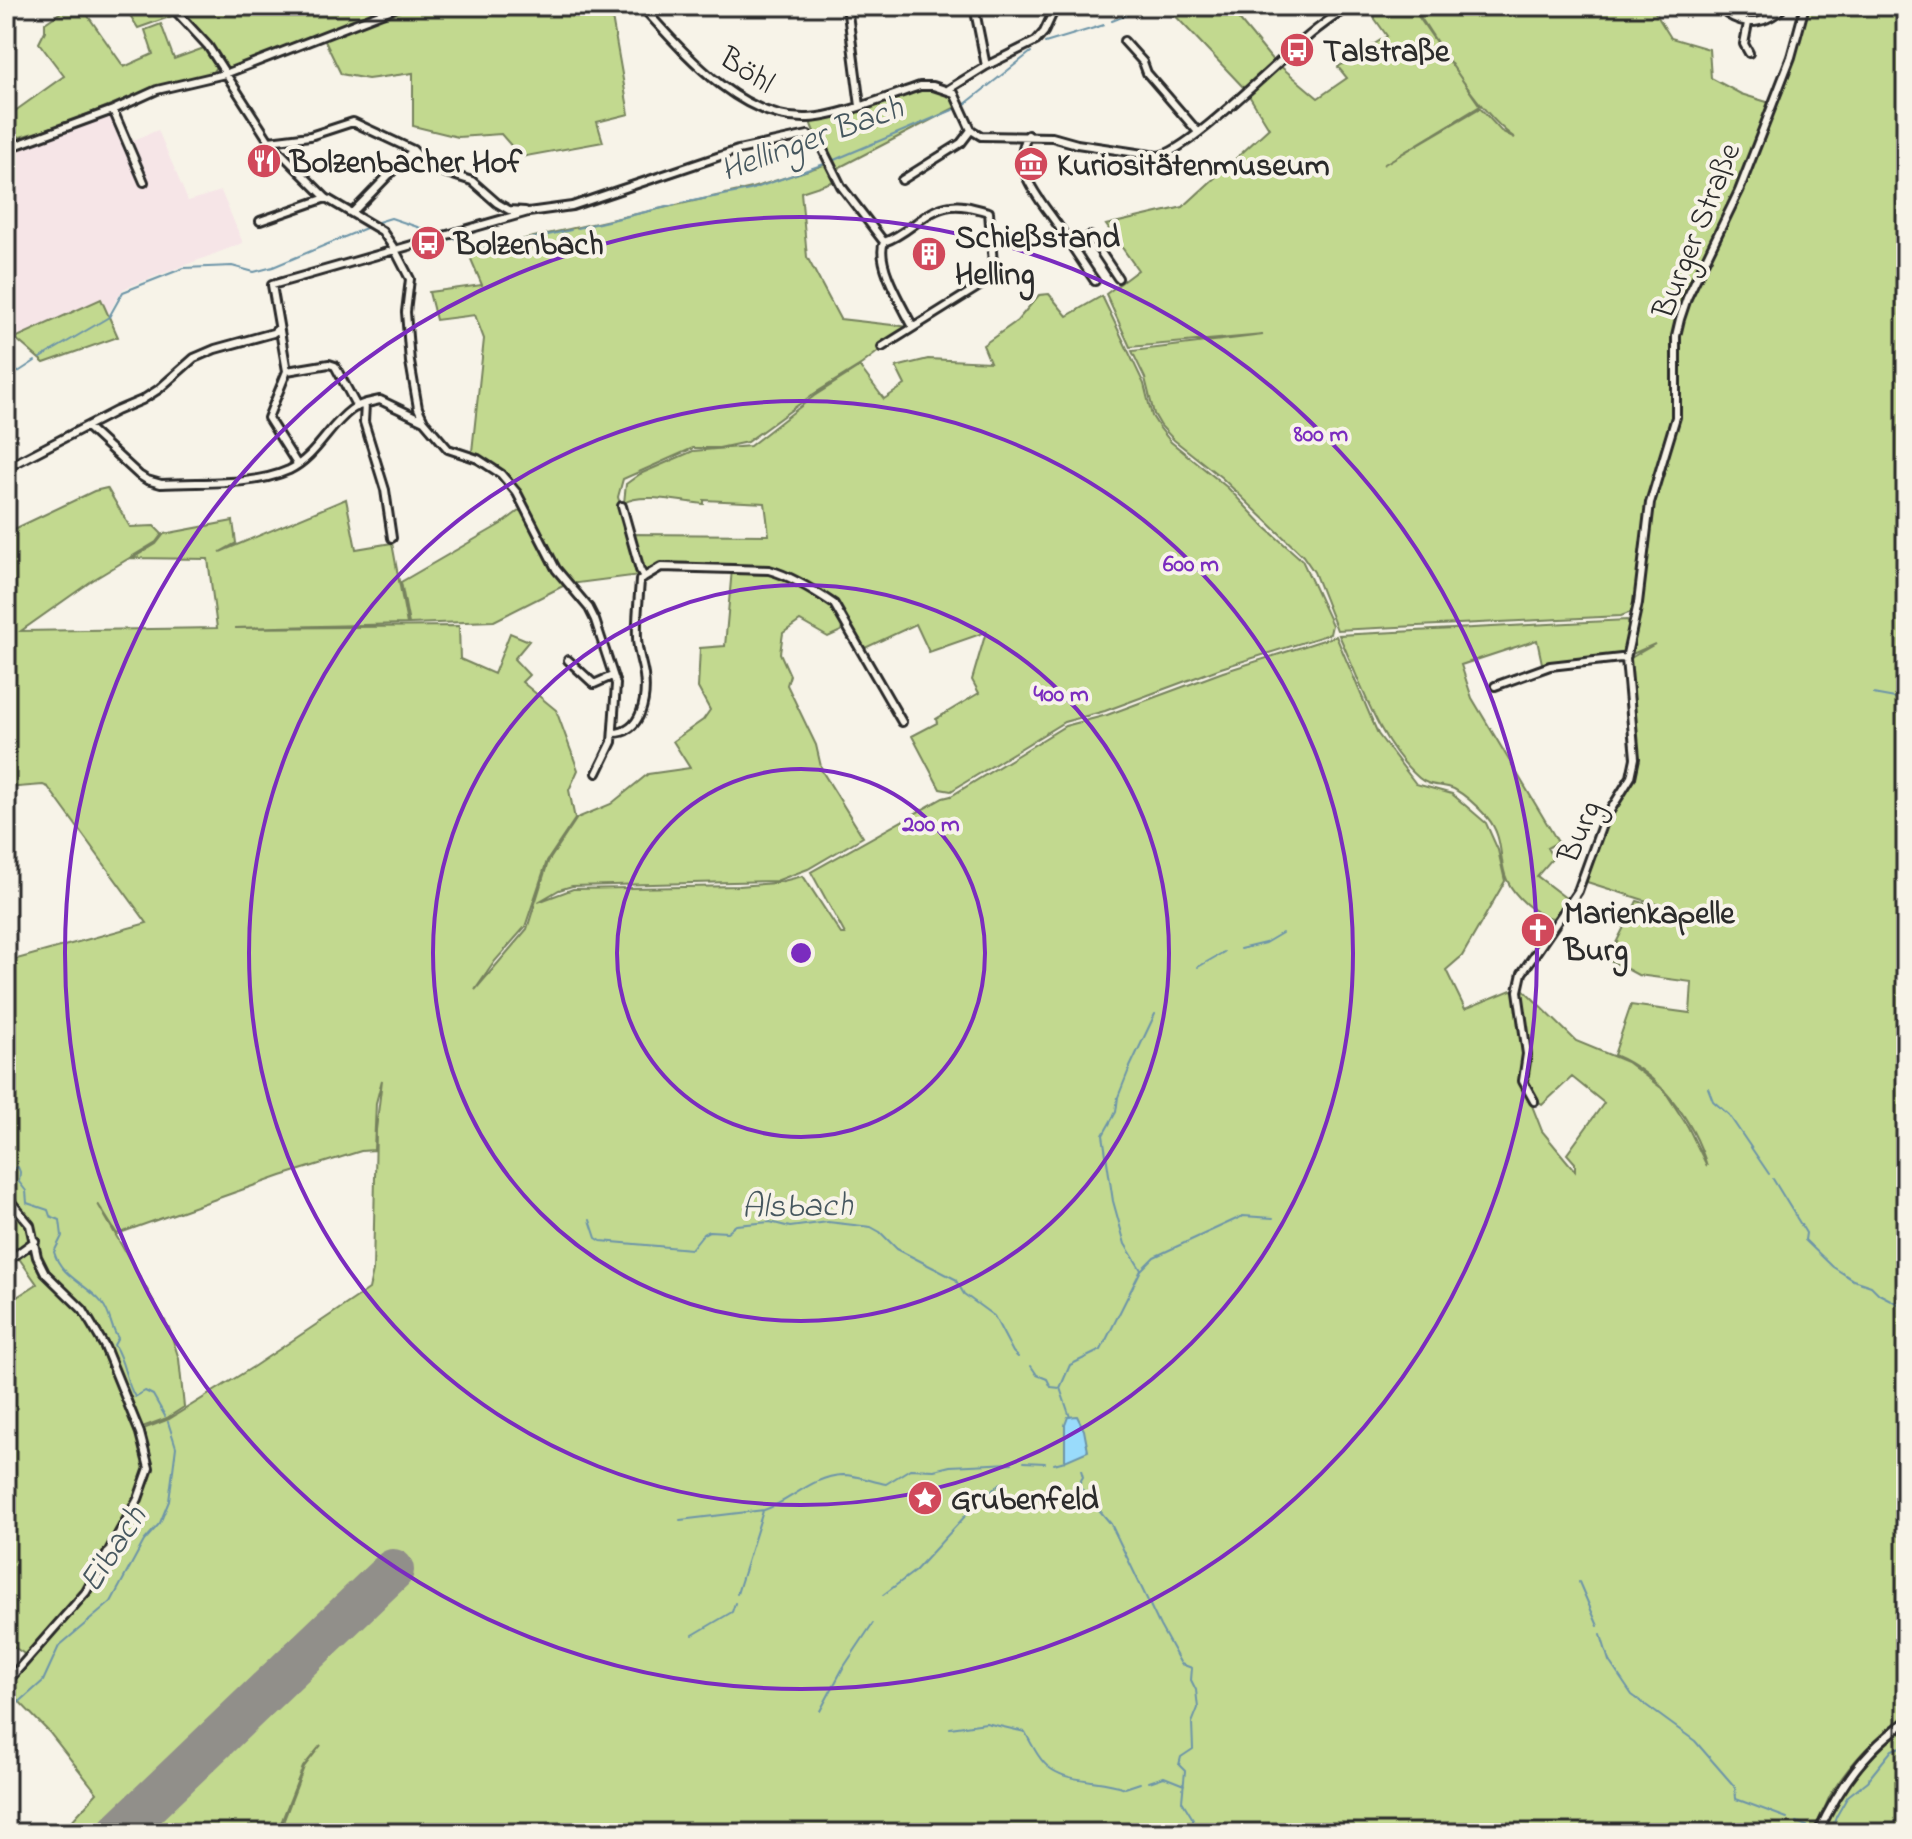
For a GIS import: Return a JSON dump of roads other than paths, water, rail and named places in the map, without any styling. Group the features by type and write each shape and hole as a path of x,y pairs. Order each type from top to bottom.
{"street":[{"path":"171,6 208,46 269,141 326,198 382,231 395,250 410,279 406,312 409,353 418,408 424,421 448,449 491,465 517,493 556,569 589,608 616,684 613,733 609,751 597,773"},
{"path":"6,129 10,147 113,110 157,90 225,74 400,6"},
{"path":"641,8 655,6"},
{"path":"847,6 860,106"},
{"path":"974,6 986,66"},
{"path":"949,89 1036,41 1044,32 1056,6"},
{"path":"808,135 808,119 920,86 949,89 954,93 971,130 981,136 1052,137 1077,144 1167,156 1307,36 1349,6"},
{"path":"1729,6 1727,14 1748,23 1767,20 1785,6"},
{"name":"Burger Straße","path":"1634,618 1650,503 1676,417 1676,336 1680,319 1691,288 1739,191 1791,57 1805,6"},
{"name":"Böhl","path":"641,8 685,55 741,98 778,115 808,119"},
{"path":"1748,23 1744,44 1749,53"},
{"path":"1124,41 1198,132"},
{"path":"113,110 144,182"},
{"path":"269,141 310,136 353,122 413,150 431,168 472,181 509,210 528,212"},
{"path":"902,180 961,143 971,130"},
{"path":"297,464 268,418 287,371 272,285 528,212 572,206 727,154 808,135 815,139 850,200 884,242"},
{"path":"1028,135 1022,151 1034,197 1095,281"},
{"path":"352,213 413,150"},
{"path":"260,221 326,198"},
{"path":"882,347 994,277 989,212 949,206 884,242"},
{"path":"1073,248 1090,236 1118,278"},
{"path":"884,242 882,252 890,280 913,327"},
{"path":"6,468 159,389 194,358 273,333 279,328"},
{"path":"287,371 329,364 335,366 357,407"},
{"path":"87,427 139,475 161,484 250,479 288,470 357,407 380,400 424,421"},
{"path":"365,404 364,422 383,482 392,538"},
{"path":"622,506 644,577"},
{"path":"613,733 623,733 635,726 643,707 644,677 636,641 640,580 661,567 769,570 834,604 902,722"},
{"name":"Burg","path":"1534,1101 1523,1081 1527,1054 1519,984 1531,957 1578,891 1603,822 1631,777 1635,758 1626,659 1634,618"},
{"path":"1495,686 1550,666 1626,659"},
{"path":"568,660 594,684 612,676"},
{"path":"6,1196 30,1225 37,1257 45,1273 83,1310 105,1347 140,1433 149,1468 138,1499 86,1592 6,1683"},
{"path":"6,1262 35,1241"},
{"path":"1818,1833 1848,1778 1878,1744 1906,1722"}],"water":[{"path":"1077,1416 1084,1430 1088,1451 1065,1461 1065,1425 1068,1417"}],"waterway":[{"name":"Hellinger Bach","path":"1112,21 1149,6"},
{"name":"Hellinger Bach","path":"1045,43 1104,25"},
{"name":"Hellinger Bach","path":"964,105 1031,52"},
{"name":"Hellinger Bach","path":"682,203 750,190 827,163 955,109"},
{"name":"Hellinger Bach","path":"578,228 675,205"},
{"name":"Hellinger Bach","path":"378,222 391,218 438,234"},
{"name":"Hellinger Bach","path":"40,358 109,317 123,292 184,268 232,266 254,272 273,267 366,228"},
{"name":"Hellinger Bach","path":"452,238 489,248 571,230"},
{"name":"Hellinger Bach","path":"6,380 35,361"},
{"path":"1873,694 1906,700"},
{"path":"1240,949 1265,943 1282,933"},
{"path":"1198,967 1224,952"},
{"path":"1060,1388 1070,1365 1101,1350 1141,1270 1125,1244 1113,1201 1103,1135 1116,1112 1118,1097 1155,1014"},
{"path":"1708,1088 1713,1101 1729,1115 1769,1174"},
{"name":"Eibach","path":"6,1171 18,1167 19,1182 26,1191 27,1203 48,1210 50,1216 60,1220 62,1236 54,1252 57,1261 105,1307 118,1338 114,1345 135,1397 145,1391 153,1395 165,1416"},
{"path":"1773,1179 1806,1233 1805,1240 1833,1267 1906,1308"},
{"path":"1141,1270 1154,1257 1243,1216 1273,1218"},
{"name":"Alsbach","path":"590,1220 596,1238 601,1241 691,1249 703,1234 709,1231 727,1232 736,1225 770,1222 790,1227 828,1222 871,1227 897,1249 955,1279 964,1294 994,1316 1018,1357"},
{"name":"Alsbach","path":"1031,1366 1037,1375 1047,1379 1051,1387 1060,1388 1070,1417"},
{"name":"Eibach","path":"6,1714 43,1681 59,1646 111,1602 144,1541 160,1523 169,1501 176,1447 168,1422"},
{"path":"1054,1464 1065,1461"},
{"path":"1024,1462 1045,1463"},
{"path":"680,1520 764,1510 832,1476 848,1475 886,1484 910,1469 934,1470 950,1466 1012,1463"},
{"name":"Alsbach","path":"1081,1470 1083,1477 1078,1485 1111,1524 1181,1664 1192,1668 1191,1680 1196,1690 1198,1708 1192,1723 1193,1749 1181,1757 1179,1765 1185,1771 1182,1801 1193,1819 1194,1833"},
{"path":"883,1595 915,1571 978,1502 1001,1483"},
{"path":"737,1594 763,1511"},
{"path":"1579,1582 1598,1626"},
{"path":"693,1635 732,1612 735,1603"},
{"path":"820,1711 843,1668 873,1623"},
{"path":"1601,1635 1609,1661 1632,1695 1695,1741 1735,1787 1736,1799 1787,1818"},
{"path":"950,1728 986,1723 1025,1732 1043,1762 1059,1773 1125,1788 1140,1783"},
{"path":"1831,1833 1848,1796 1867,1781 1892,1750 1906,1745"},
{"path":"1149,1782 1164,1777 1184,1785"},
{"path":"1797,1822 1807,1826 1809,1833"},
{"path":"921,1833 946,1827 964,1829 988,1825 1023,1833"},
{"path":"1156,1833 1169,1829 1193,1832"}],"place":[{"name":"Talstraße","path":"1297,50"},
{"name":"Bolzenbacher Hof","path":"264,161"},
{"name":"Kuriositätenmuseum","path":"1031,164"},
{"name":"Bolzenbach","path":"428,243"},
{"name":"Schießstand Helling","path":"929,254"},
{"name":"Marienkapelle Burg","path":"1538,930"},
{"name":"Grubenfeld","path":"925,1498"}]}
